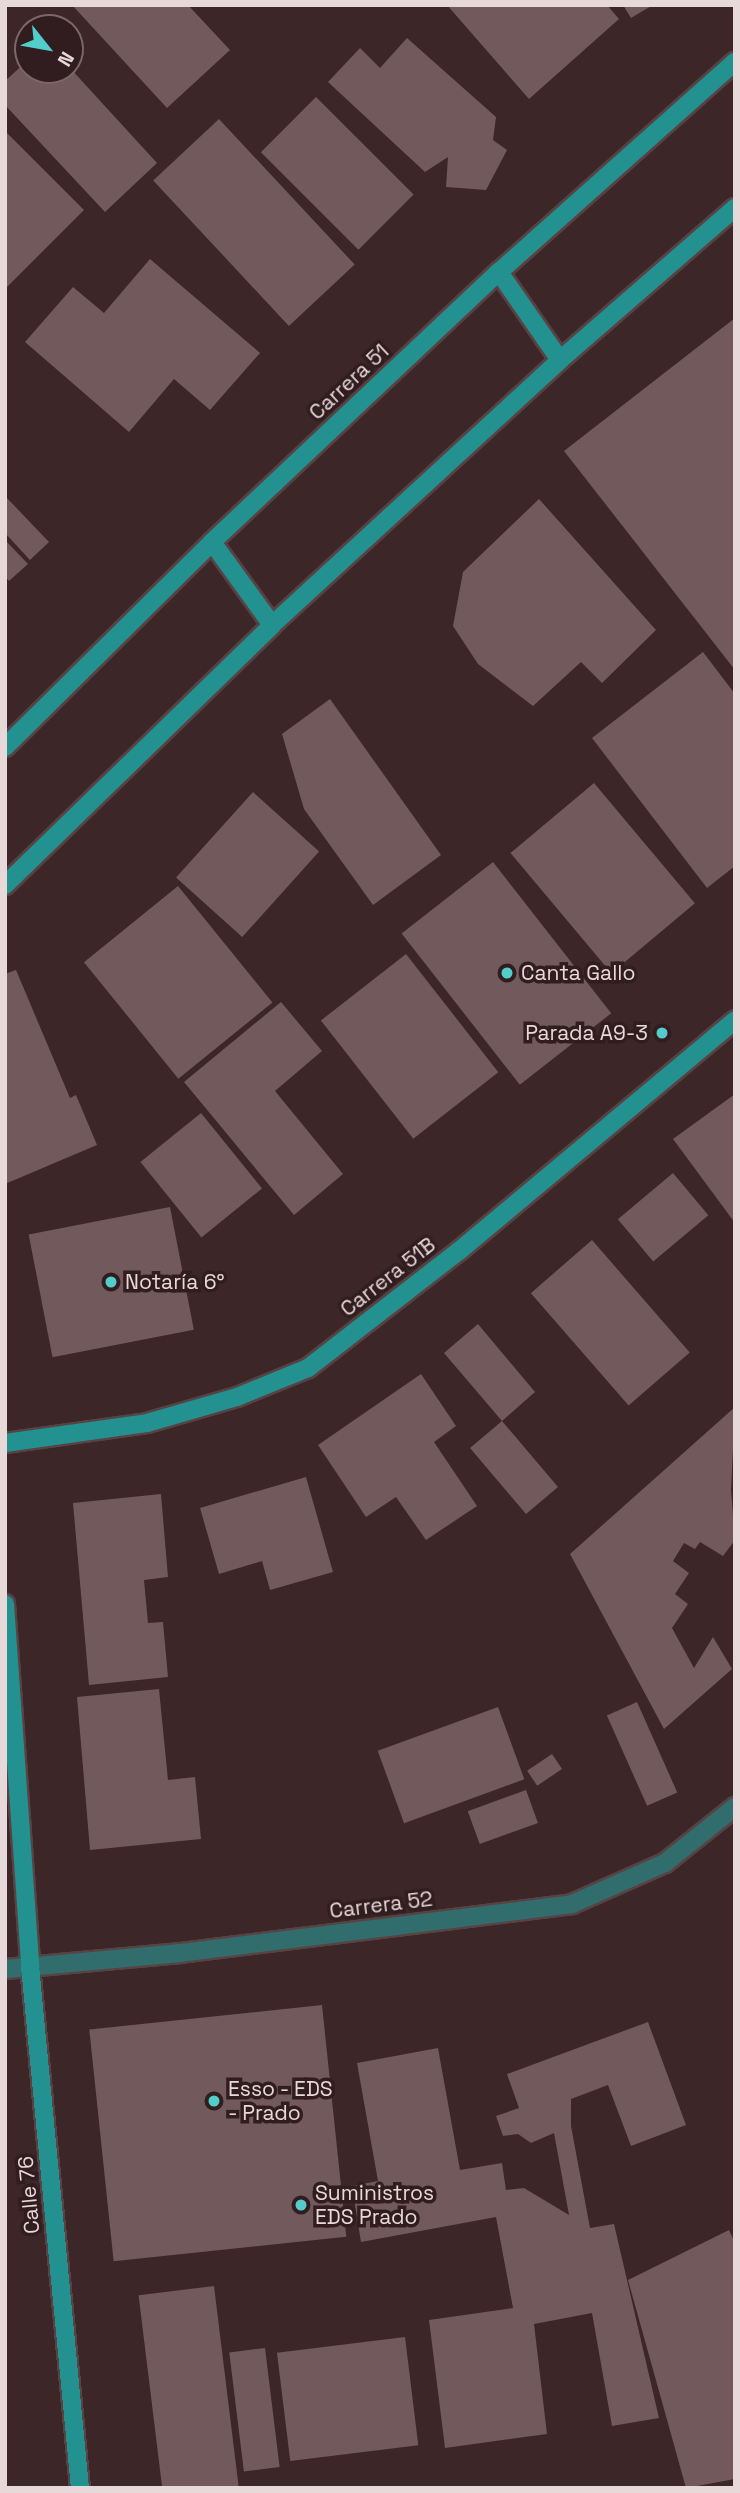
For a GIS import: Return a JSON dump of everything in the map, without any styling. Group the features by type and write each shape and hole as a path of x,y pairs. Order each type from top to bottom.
{"street":[{"name":"Carrera 51","path":"5,747 212,542 499,272 735,62"},
{"path":"5,885 272,625 560,360 735,208"},
{"path":"499,272 560,360"},
{"path":"212,542 272,625"},
{"name":"Carrera 51B","path":"5,1443 147,1423 237,1397 308,1368 459,1251 735,1020"},
{"name":"Calle 76","path":"5,1604 30,1966 80,2488"},
{"name":"Carrera 52","path":"5,1969 180,1953 572,1903 665,1863 735,1807"}],"building":[{"path":"72,5 188,5 230,50 167,108 84,18 84,14 80,14"},
{"path":"447,5 607,5 619,19 529,99"},
{"path":"623,5 653,5 631,18"},
{"path":"407,38 496,117 493,140 507,150 486,190 446,187 448,157 425,172 328,82 360,48 380,68"},
{"path":"14,73 14,84 84,83 157,163 105,212 5,105 5,81"},
{"path":"316,97 414,195 358,250 261,152"},
{"path":"219,119 355,265 289,326 153,180"},
{"path":"5,131 84,210 5,289"},
{"path":"150,259 260,353 210,410 174,379 129,432 25,342 73,287 104,313"},
{"path":"735,318 735,670 564,451"},
{"path":"5,496 49,542 30,560 5,533"},
{"path":"539,499 656,630 602,683 581,662 533,706 478,664 453,626 463,572"},
{"path":"5,540 28,564 9,581 5,576"},
{"path":"703,652 735,694 735,866 707,888 592,738"},
{"path":"330,699 441,855 373,905 304,809 282,734"},
{"path":"594,783 695,903 611,973 511,853"},
{"path":"253,792 319,852 242,937 176,877"},
{"name":"Canta Gallo","path":"493,862 611,1013 520,1085 402,933"},
{"path":"178,886 272,1003 178,1079 84,962"},
{"path":"406,954 498,1072 413,1139 321,1020"},
{"path":"16,970 70,1098 76,1095 97,1145 5,1184 5,974"},
{"path":"281,1002 322,1051 275,1091 343,1174 294,1215 184,1082"},
{"path":"735,1094 735,1223 673,1139"},
{"path":"201,1113 262,1188 201,1237 140,1162"},
{"path":"673,1173 708,1215 653,1261 618,1219"},
{"name":"Notaría 6°","path":"170,1207 194,1330 52,1357 29,1234"},
{"path":"592,1240 690,1352 629,1406 531,1293"},
{"path":"478,1324 535,1392 502,1421 444,1353"},
{"path":"421,1374 456,1426 434,1442 477,1506 426,1540 396,1497 366,1517 318,1445"},
{"path":"735,1407 731,1490 735,1540 723,1556 700,1542 695,1549 684,1543 673,1561 689,1573 675,1594 688,1604 672,1628 694,1668 713,1637 732,1669 664,1729 570,1554"},
{"path":"502,1421 558,1487 526,1514 470,1448"},
{"path":"306,1477 333,1572 270,1590 262,1561 219,1574 200,1508"},
{"path":"161,1494 168,1577 144,1580 148,1623 163,1622 168,1677 89,1685 73,1503"},
{"path":"159,1689 168,1780 195,1777 201,1839 90,1850 77,1697"},
{"path":"637,1702 677,1792 647,1806 607,1715"},
{"path":"498,1707 524,1779 404,1823 378,1751"},
{"path":"552,1754 562,1769 537,1786 527,1771"},
{"path":"526,1790 538,1823 480,1844 468,1811"},
{"name":"Esso - EDS - Prado","path":"322,2005 346,2237 114,2261 89,2029"},
{"path":"648,2022 686,2125 631,2146 608,2085 571,2099 571,2126 590,2228 614,2224 659,2418 612,2426 592,2313 534,2324 547,2434 445,2448 429,2320 513,2308 496,2217 361,2242 352,2186 378,2181 357,2063 438,2048 460,2170 502,2163 506,2190 524,2188 569,2215 554,2133 531,2143 518,2134 503,2136 496,2116 519,2108 507,2074"},
{"path":"729,2230 735,2243 735,2479 686,2488 628,2280"},
{"path":"214,2286 239,2488 162,2488 139,2295"},
{"path":"405,2337 418,2445 290,2461 277,2353"},
{"path":"265,2348 280,2467 244,2471 229,2352"}],"place":[{"name":"Canta Gallo","path":"507,973"},
{"name":"Parada A9-3","path":"662,1033"},
{"name":"Notaría 6°","path":"111,1282"},
{"name":"Esso - EDS - Prado","path":"214,2101"},
{"name":"Suministros EDS Prado","path":"301,2205"}]}
